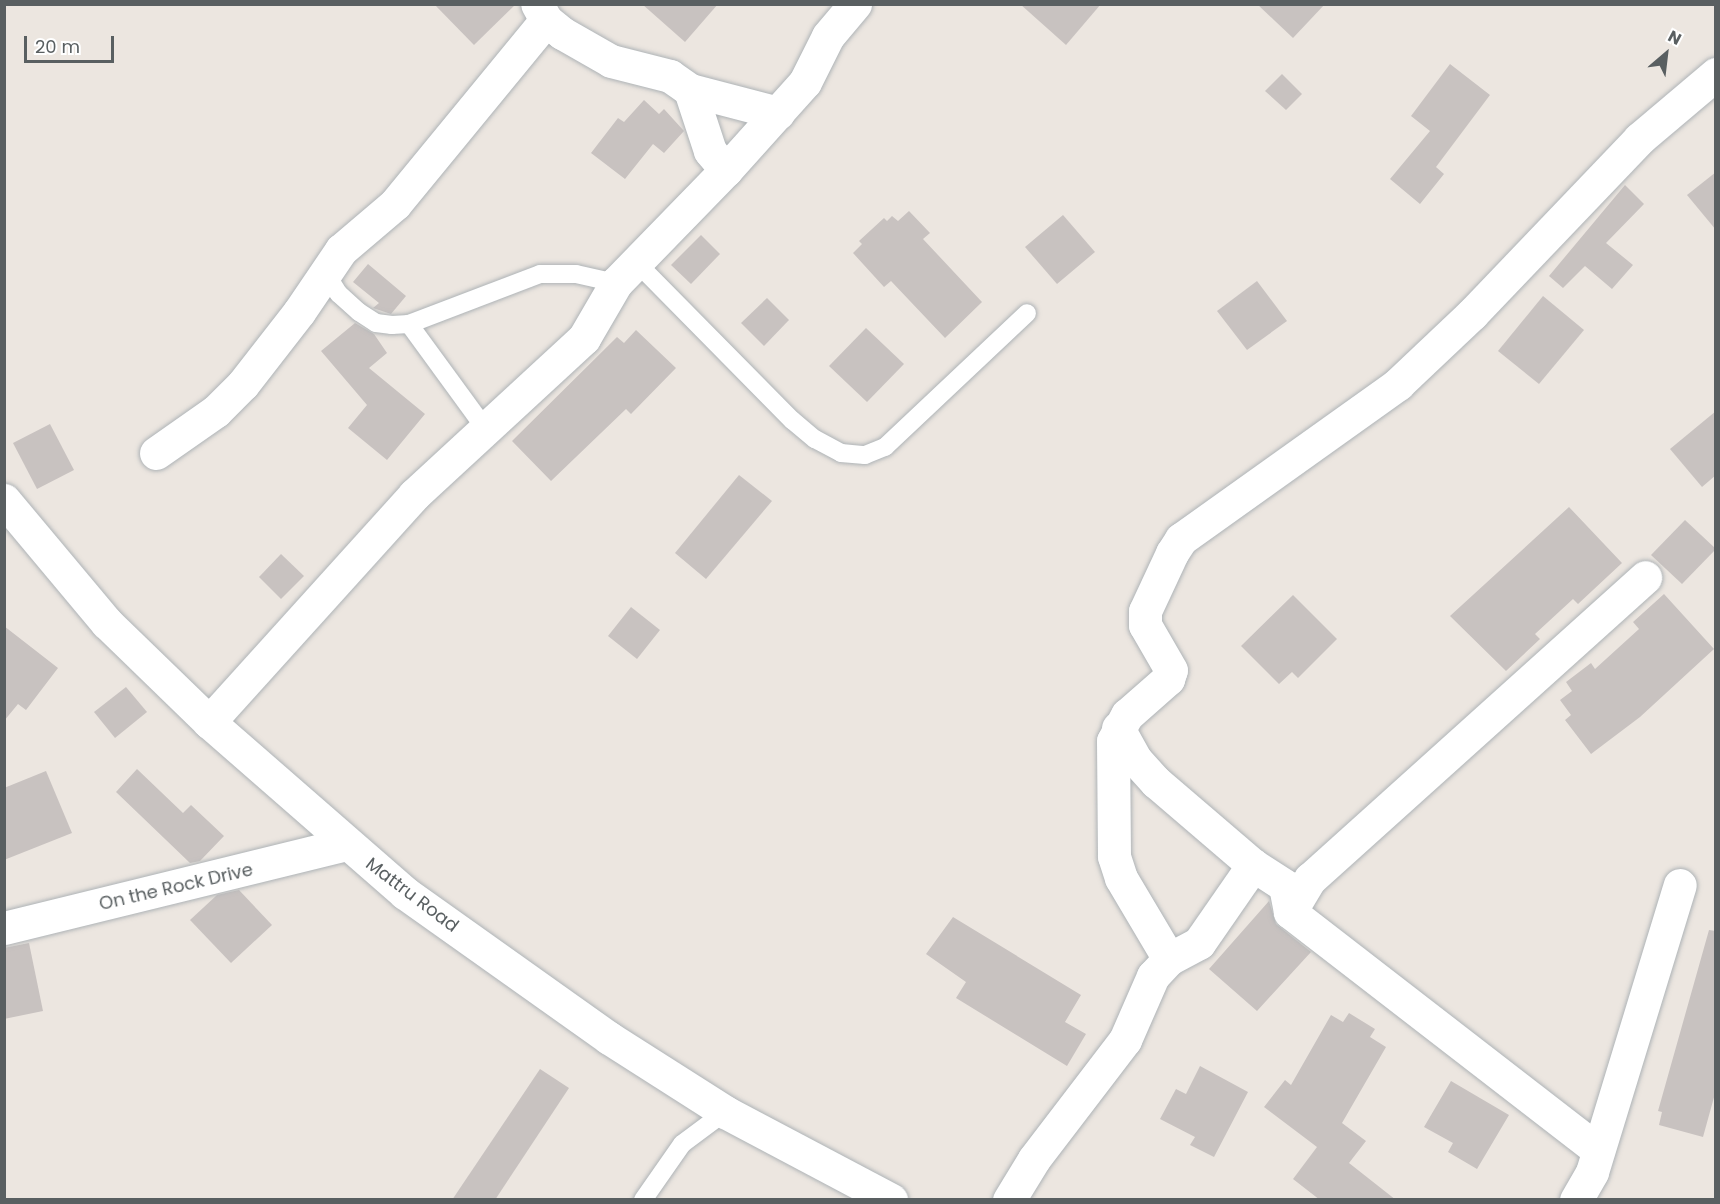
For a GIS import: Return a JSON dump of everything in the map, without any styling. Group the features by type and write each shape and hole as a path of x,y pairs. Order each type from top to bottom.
{"street":[{"path":"209,722 414,495 487,431 584,338 627,273 726,171 805,82 828,36 855,4"},
{"path":"156,453 216,411 243,384 341,250 395,204 542,12 562,33 611,61 670,76 690,90 778,114"},
{"path":"1169,959 1121,878 1114,856 1113,741 1118,728 1167,679 1171,670 1144,625 1145,611 1181,539 1398,384 1472,314 1639,139 1716,74"},
{"path":"690,90 711,152 726,171"},
{"name":"Mattru Road","path":"4,500 107,623 209,722 405,893 609,1038 724,1112 891,1200"},
{"path":"1290,912 1310,879 1645,578"},
{"path":"1118,728 1136,760 1156,782 1253,865 1285,886 1290,912 1598,1150"},
{"name":"On the Rock Drive","path":"4,928 347,844"},
{"path":"1009,1200 1034,1159 1125,1040 1153,976 1169,959 1199,943 1253,865"},
{"path":"1576,1200 1592,1172 1680,885"}],"lane":[{"path":"325,272 339,294 376,323 409,324 540,274 627,273 815,440 841,453 865,455 885,447 1027,312"},
{"path":"409,324 487,431"},
{"path":"643,1200 681,1144 724,1112"}],"building":[{"path":"434,4 516,4 474,45"},
{"path":"642,4 718,4 685,42"},
{"path":"1020,4 1101,4 1066,45"},
{"path":"1257,4 1325,4 1293,38"},
{"path":"1450,64 1490,95 1436,167 1444,174 1420,204 1390,179 1430,131 1411,116"},
{"path":"1282,74 1302,94 1286,110 1265,91"},
{"path":"644,100 659,114 664,109 684,131 664,153 653,144 625,179 591,153 618,118 624,122"},
{"path":"1716,172 1716,230 1687,195"},
{"path":"1625,185 1644,204 1606,243 1633,265 1612,289 1585,266 1563,288 1549,276"},
{"path":"909,211 930,233 923,239 982,302 945,338 891,281 884,287 853,253 862,244 859,241 884,218 887,221 892,216 898,221"},
{"path":"1063,215 1095,252 1057,284 1025,247"},
{"path":"701,235 720,254 691,284 671,265"},
{"path":"368,264 406,296 391,314 373,308 379,303 353,282"},
{"path":"1257,281 1287,321 1247,350 1217,311"},
{"path":"1543,296 1584,330 1539,384 1498,351"},
{"path":"767,298 789,320 764,346 741,323"},
{"path":"355,323 374,334 387,353 369,368 425,414 387,460 348,428 367,405 321,351"},
{"path":"866,328 904,364 867,402 829,366"},
{"path":"636,330 676,368 631,414 626,409 551,481 512,441 617,337 624,343"},
{"path":"1716,411 1716,475 1702,487 1670,449"},
{"path":"50,424 74,470 37,489 13,443"},
{"path":"739,475 772,501 706,579 675,553"},
{"path":"1569,507 1622,563 1578,604 1573,599 1535,634 1540,639 1506,671 1450,616"},
{"path":"1685,520 1716,549 1682,584 1651,555"},
{"path":"281,554 304,576 281,599 259,577"},
{"path":"1664,594 1714,649 1640,717 1591,754 1565,720 1571,715 1560,700 1572,691 1566,682 1591,663 1595,669 1639,629 1633,622"},
{"path":"1293,595 1337,639 1298,678 1292,672 1279,684 1241,646"},
{"path":"631,607 660,630 637,659 608,636"},
{"path":"4,626 58,668 26,710 18,704 4,721"},
{"path":"126,687 147,712 115,738 94,712"},
{"path":"137,769 183,813 191,805 224,836 200,861 190,863 116,792"},
{"path":"46,771 72,833 4,860 4,788"},
{"path":"239,890 272,925 231,963 190,920 217,895"},
{"path":"1269,901 1276,924 1311,952 1257,1011 1209,969"},
{"path":"953,917 1081,995 1065,1022 1086,1034 1067,1066 956,998 966,982 926,954"},
{"path":"1709,930 1716,931 1716,1090 1703,1137 1659,1125 1662,1112 1658,1111"},
{"path":"29,943 43,1011 4,1019 4,948"},
{"path":"1349,1013 1375,1029 1370,1037 1386,1047 1342,1123 1366,1141 1349,1163 1396,1200 1320,1200 1293,1179 1317,1147 1264,1107 1285,1080 1291,1085 1331,1015 1343,1022"},
{"path":"1200,1066 1248,1092 1214,1157 1190,1145 1195,1137 1160,1119 1176,1089 1186,1094"},
{"path":"540,1069 569,1088 495,1200 452,1200"},
{"path":"1451,1081 1509,1115 1477,1169 1448,1152 1453,1143 1424,1127"}]}
